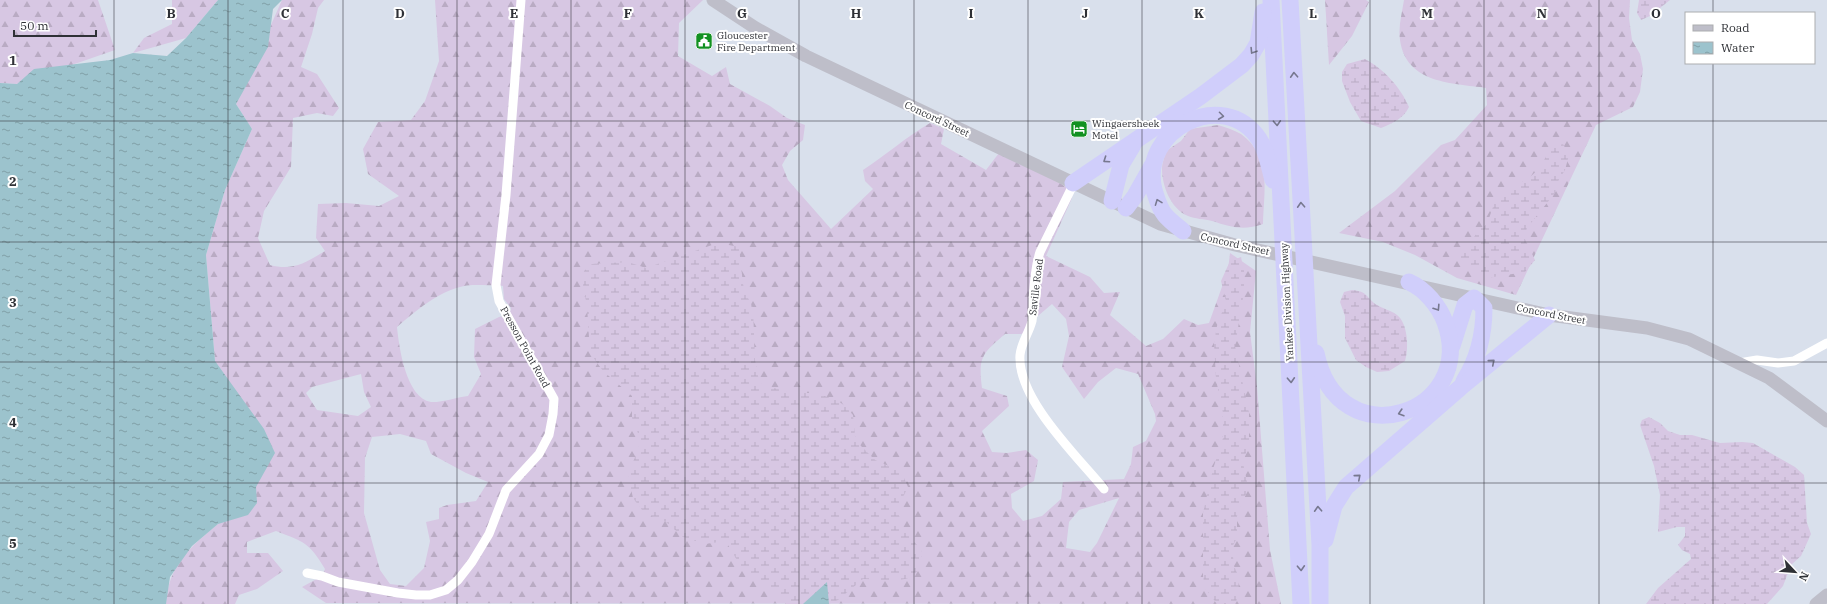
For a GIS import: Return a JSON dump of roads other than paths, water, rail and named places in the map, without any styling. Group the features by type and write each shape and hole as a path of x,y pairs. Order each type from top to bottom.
{"highway":[{"path":"1073,183 1223,80 1248,58 1256,47 1260,35 1264,0"},
{"name":"Yankee Division Highway","path":"1271,0 1301,604"},
{"name":"Yankee Division Highway","path":"1290,0 1320,545 1321,604"},
{"path":"1139,139 1131,147 1121,165 1113,191 1119,205 1141,186 1164,140 1174,130 1187,122 1203,116 1229,118 1245,125 1260,141 1267,157 1274,184 1283,239"},
{"path":"1153,164 1152,182 1161,209 1170,221 1183,231"},
{"path":"1304,276 1318,364 1330,391 1348,406 1361,412 1384,416 1402,413 1416,407 1428,398 1439,386 1446,370 1450,351 1465,305 1474,298 1484,308 1482,337 1471,370 1461,387"},
{"path":"1409,282 1420,289 1439,310 1448,334 1450,351"},
{"path":"1321,604 1326,535 1330,518 1340,496 1353,481 1461,387 1549,315"}],"main road":[{"name":"Concord Street","path":"713,0 754,27 806,56 1160,224 1235,245 1409,282 1549,315 1647,328 1689,339 1769,378 1827,421"},
{"path":"1816,604 1827,594"}],"street":[{"name":"Presson Point Road","path":"307,572 338,582 416,595 430,594 446,590 458,580 472,562 489,534 506,490 539,454 549,435 554,399 499,301 496,285 506,195 521,0"},
{"name":"Saville Road","path":"1073,183 1040,252 1037,264 1032,321 1023,341 1020,355 1021,366 1027,389 1033,400 1050,424 1104,489"},
{"path":"1739,363 1757,360 1778,363 1794,361 1827,343"}],"water":[{"path":"218,0 282,0 273,9 268,47 236,104 252,129 225,190 206,255 215,361 264,429 275,453 256,487 257,503 248,515 218,524 192,546 170,577 166,604 0,604 0,83 17,84 34,69 110,60 133,53 167,56 186,38"},
{"path":"827,582 829,604 803,604"}],"place":[{"name":"Gloucester Fire Department","path":"704,41"},
{"name":"Wingaersheek Motel","path":"1079,129"}]}
